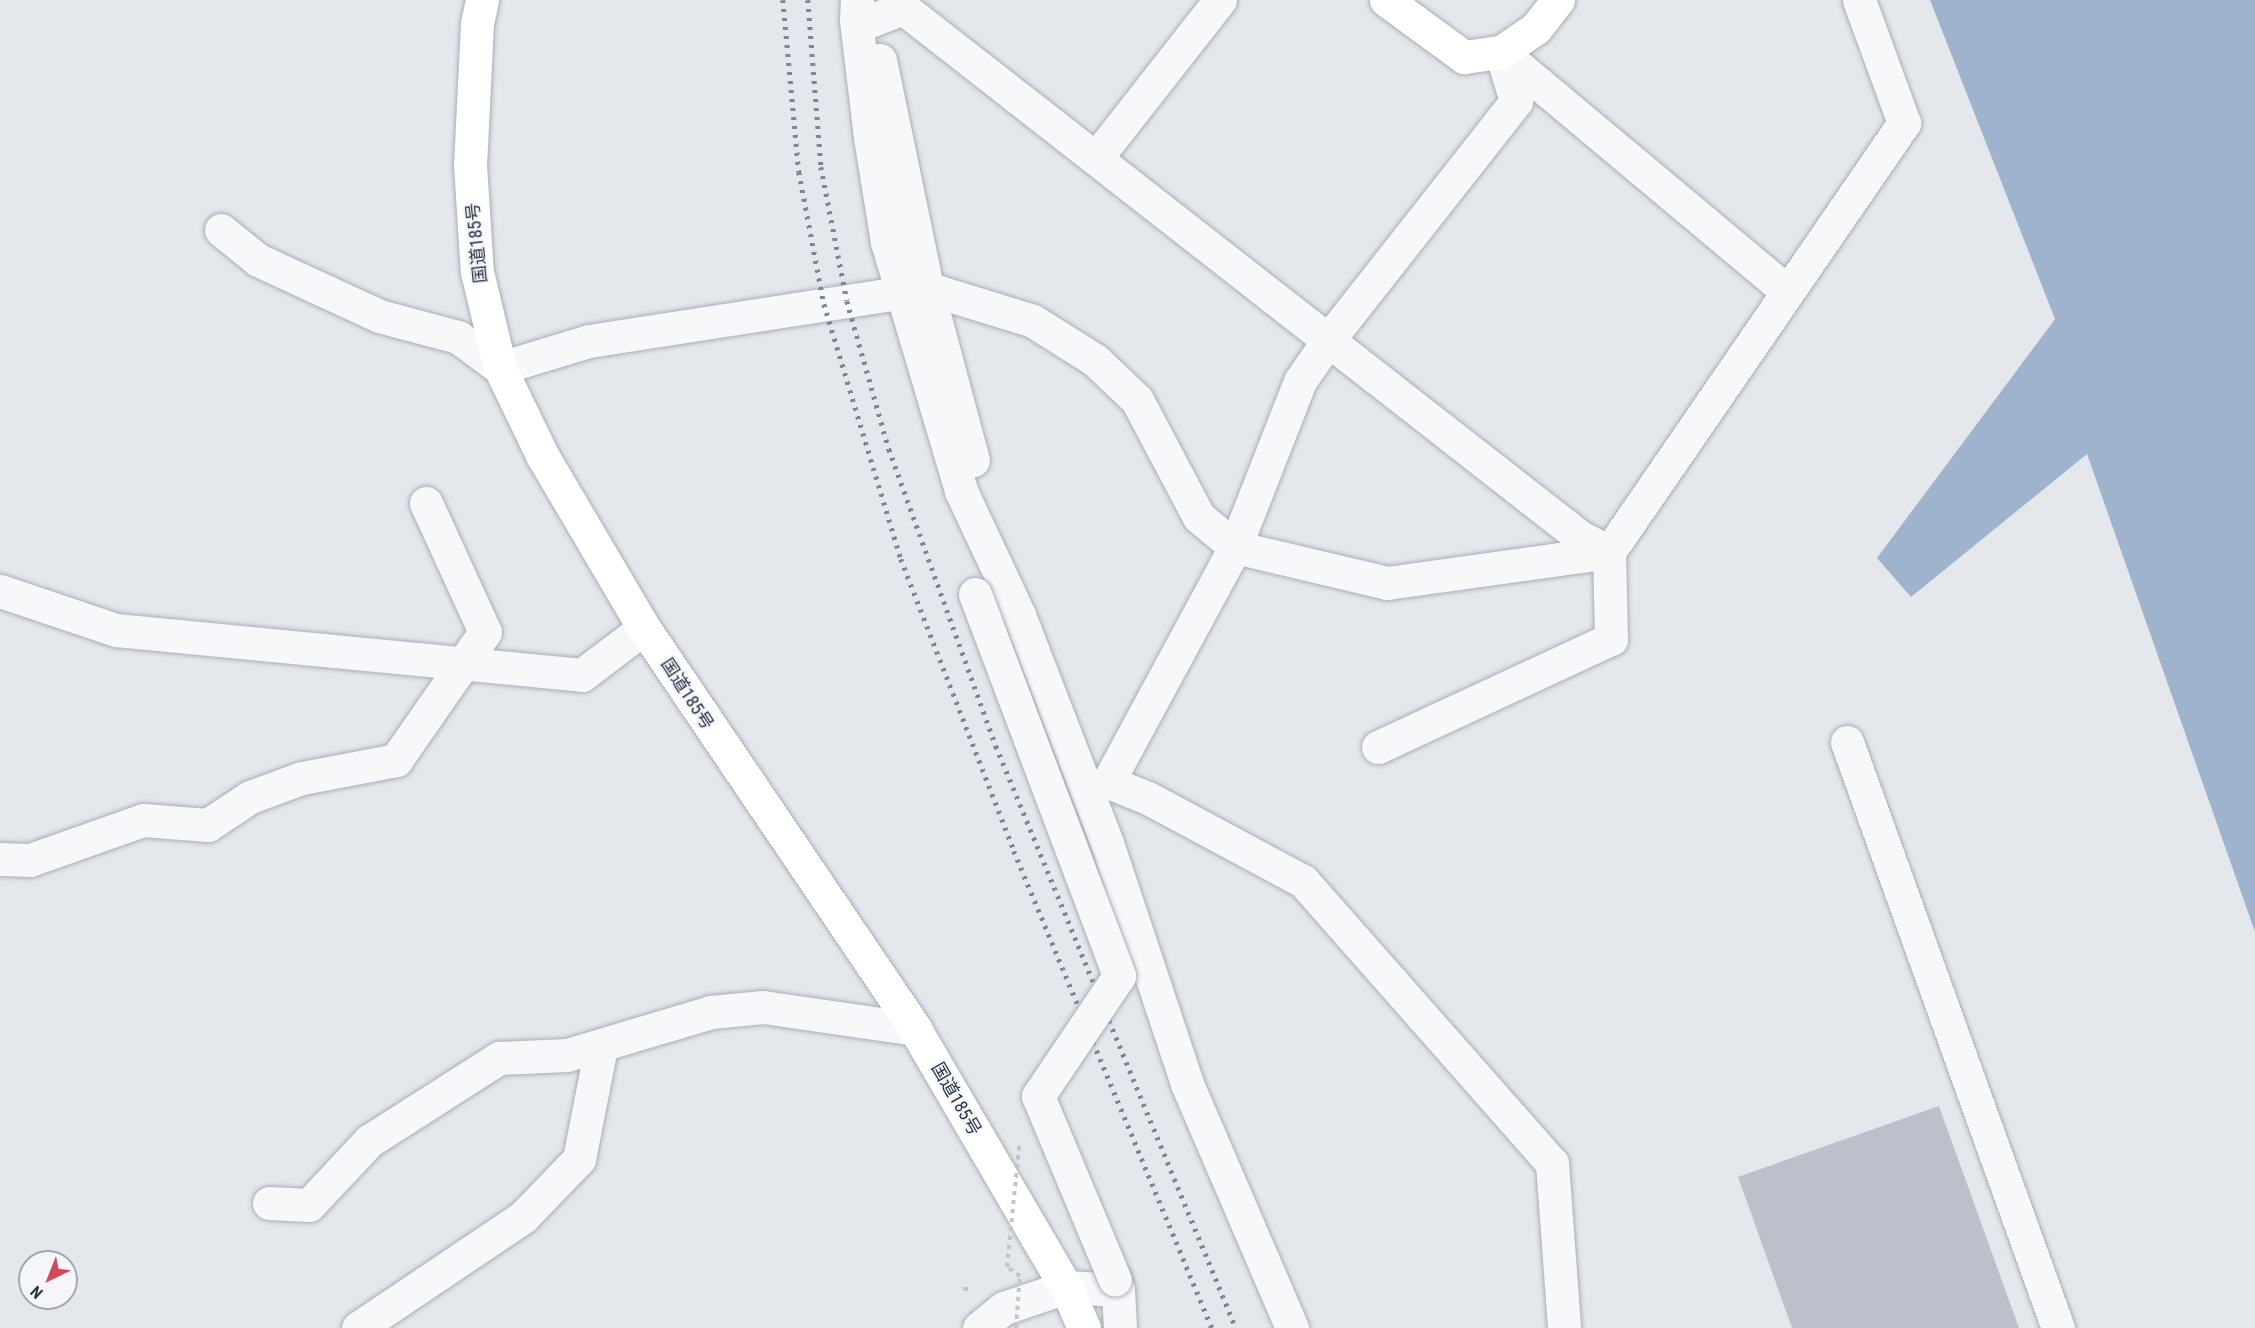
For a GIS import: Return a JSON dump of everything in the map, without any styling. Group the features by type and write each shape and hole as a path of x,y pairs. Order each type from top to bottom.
{"main road":[{"name":"国道185号","path":"482,0 477,23 470,165 477,272 500,368 542,455 644,628 915,1029 1066,1287 1084,1328"},
{"path":"1386,0 1464,57 1501,52 1536,28 1558,0"}],"street":[{"path":"1096,158 1220,0"},
{"path":"1378,747 1611,639 1609,552 1904,123 1859,0"},
{"path":"1292,1328 1187,1084 1098,786 961,491 914,295 878,190 861,13 903,9 1096,158 1227,265 1329,339 1580,537 1609,552"},
{"path":"1501,52 1787,291"},
{"path":"1098,786 1235,547 1300,381 1329,339 1516,101 1501,52"},
{"path":"221,230 258,260 379,316 458,337 500,368 589,341 939,292 1033,321 1095,360 1137,400 1199,517 1235,547 1387,583 1609,552"},
{"path":"0,859 30,860 143,820 208,825 250,797 302,778 396,760 485,632 426,503"},
{"path":"988,549 975,594 1119,976 1038,1096 1116,1285 1119,1328"},
{"path":"0,591 116,630 582,675 644,628"},
{"path":"1847,742 2058,1328"},
{"path":"1098,786 1148,798 1303,881 1552,1163 1564,1328"},
{"path":"269,1203 309,1205 369,1141 499,1058 567,1055 601,1047 647,1028 711,1012 763,1007 915,1029"},
{"path":"358,1328 523,1217 579,1159 601,1047"},
{"path":"979,1328 1004,1308 1066,1287 1116,1285"}],"water":[{"path":"1930,0 2255,0 2255,932 2087,454 1911,597 1877,558 2055,319"}],"building":[{"path":"1939,1106 2019,1328 1792,1328 1738,1177"}],"railway":[{"path":"783,0 799,172 824,304 901,559 1014,851 1212,1328"},
{"path":"808,0 821,167 847,301 889,449 996,746 1236,1328"}]}
